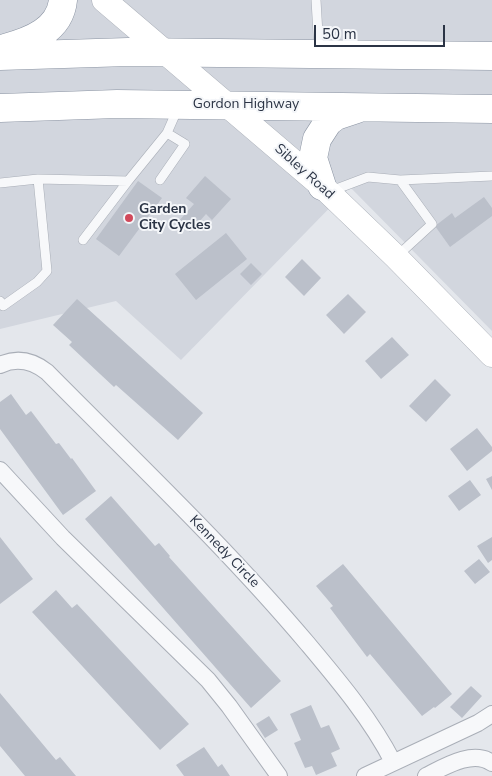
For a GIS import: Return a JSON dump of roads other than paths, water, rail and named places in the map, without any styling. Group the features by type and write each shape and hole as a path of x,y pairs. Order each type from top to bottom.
{"highway":[{"path":"0,50 35,39 60,16 63,0"},
{"path":"0,56 128,52 492,56"},
{"name":"Gordon Highway","path":"0,108 99,104 492,109"},
{"path":"325,189 314,158 317,139 328,122 336,116 366,107"}],"street":[{"name":"Sibley Road","path":"104,0 325,189 396,257 492,355"},
{"name":"Kennedy Circle","path":"0,365 14,360 22,361 38,365 47,372 216,543 278,609 337,679 381,739 393,762"},
{"path":"0,470 63,538 208,680 279,776"},
{"path":"365,776 478,723 492,714"},
{"path":"426,776 469,758 488,760 492,763"}],"lane":[{"path":"316,0 319,54"},
{"path":"84,240 167,133 180,105"},
{"path":"160,180 184,144 167,133"},
{"path":"325,189 368,178 400,180 492,176"},
{"path":"0,183 38,179 128,181"},
{"path":"0,302 3,306 38,282 47,270 38,179"},
{"path":"396,257 432,224 400,180"}],"place":[{"name":"Garden City Cycles","path":"129,218"}]}
